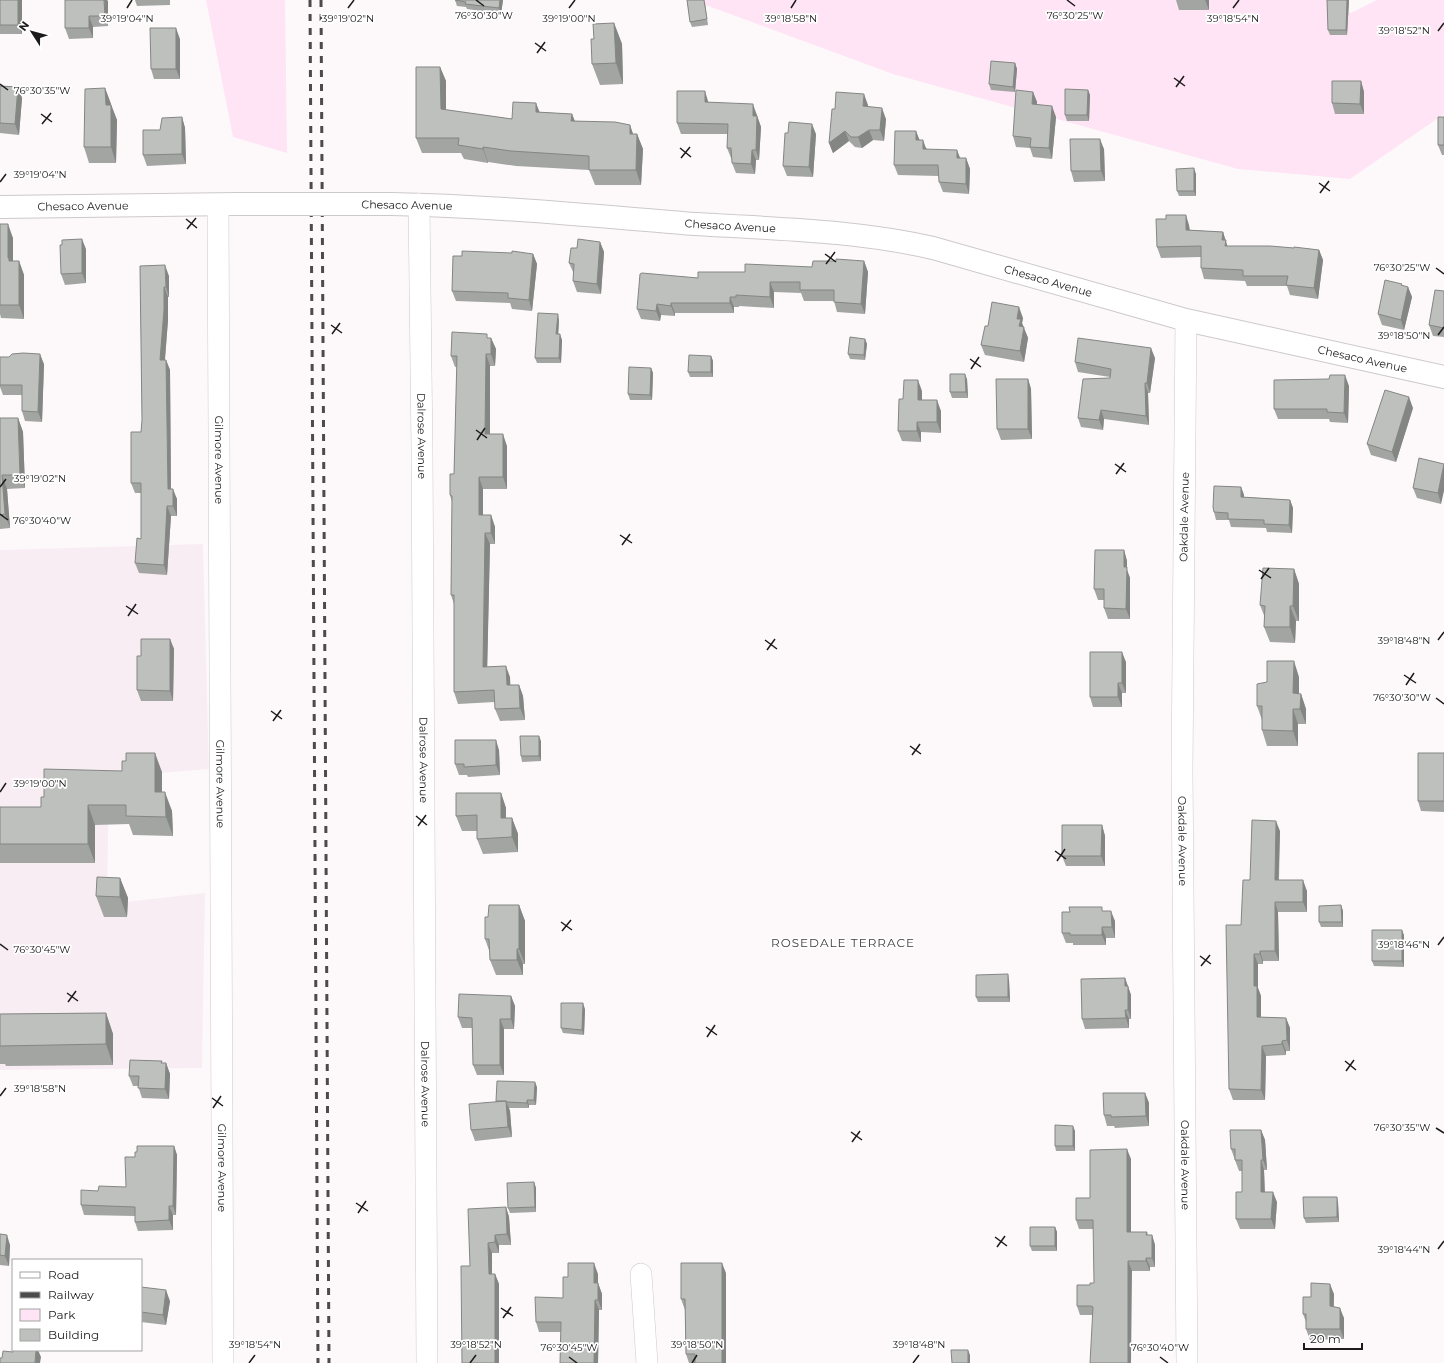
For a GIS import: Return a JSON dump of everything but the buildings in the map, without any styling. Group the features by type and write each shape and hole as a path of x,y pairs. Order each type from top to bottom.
{"street":[{"name":"Chesaco Avenue","path":"0,207 227,204 419,204 553,212 875,237 933,248 1186,320 1444,377"},
{"name":"Gilmore Avenue","path":"223,1363 227,204"},
{"name":"Dalrose Avenue","path":"419,204 422,450 427,1363"},
{"name":"Oakdale Avenue","path":"1186,320 1182,769 1187,1363"},
{"path":"641,1274 647,1363"}],"shaded area":[{"path":"203,544 209,769 109,777 107,904 205,893 202,1068 0,1070 0,550"}],"green space":[{"path":"206,0 285,0 287,153 233,137"},
{"path":"692,0 1326,0 1351,13 1377,0 1444,0 1444,114 1350,179 1238,169 893,74"}],"railway":[{"path":"310,0 318,1363"},
{"path":"321,0 329,1363"}],"district":[{"name":"ROSEDALE TERRACE","path":"843,943"}]}
